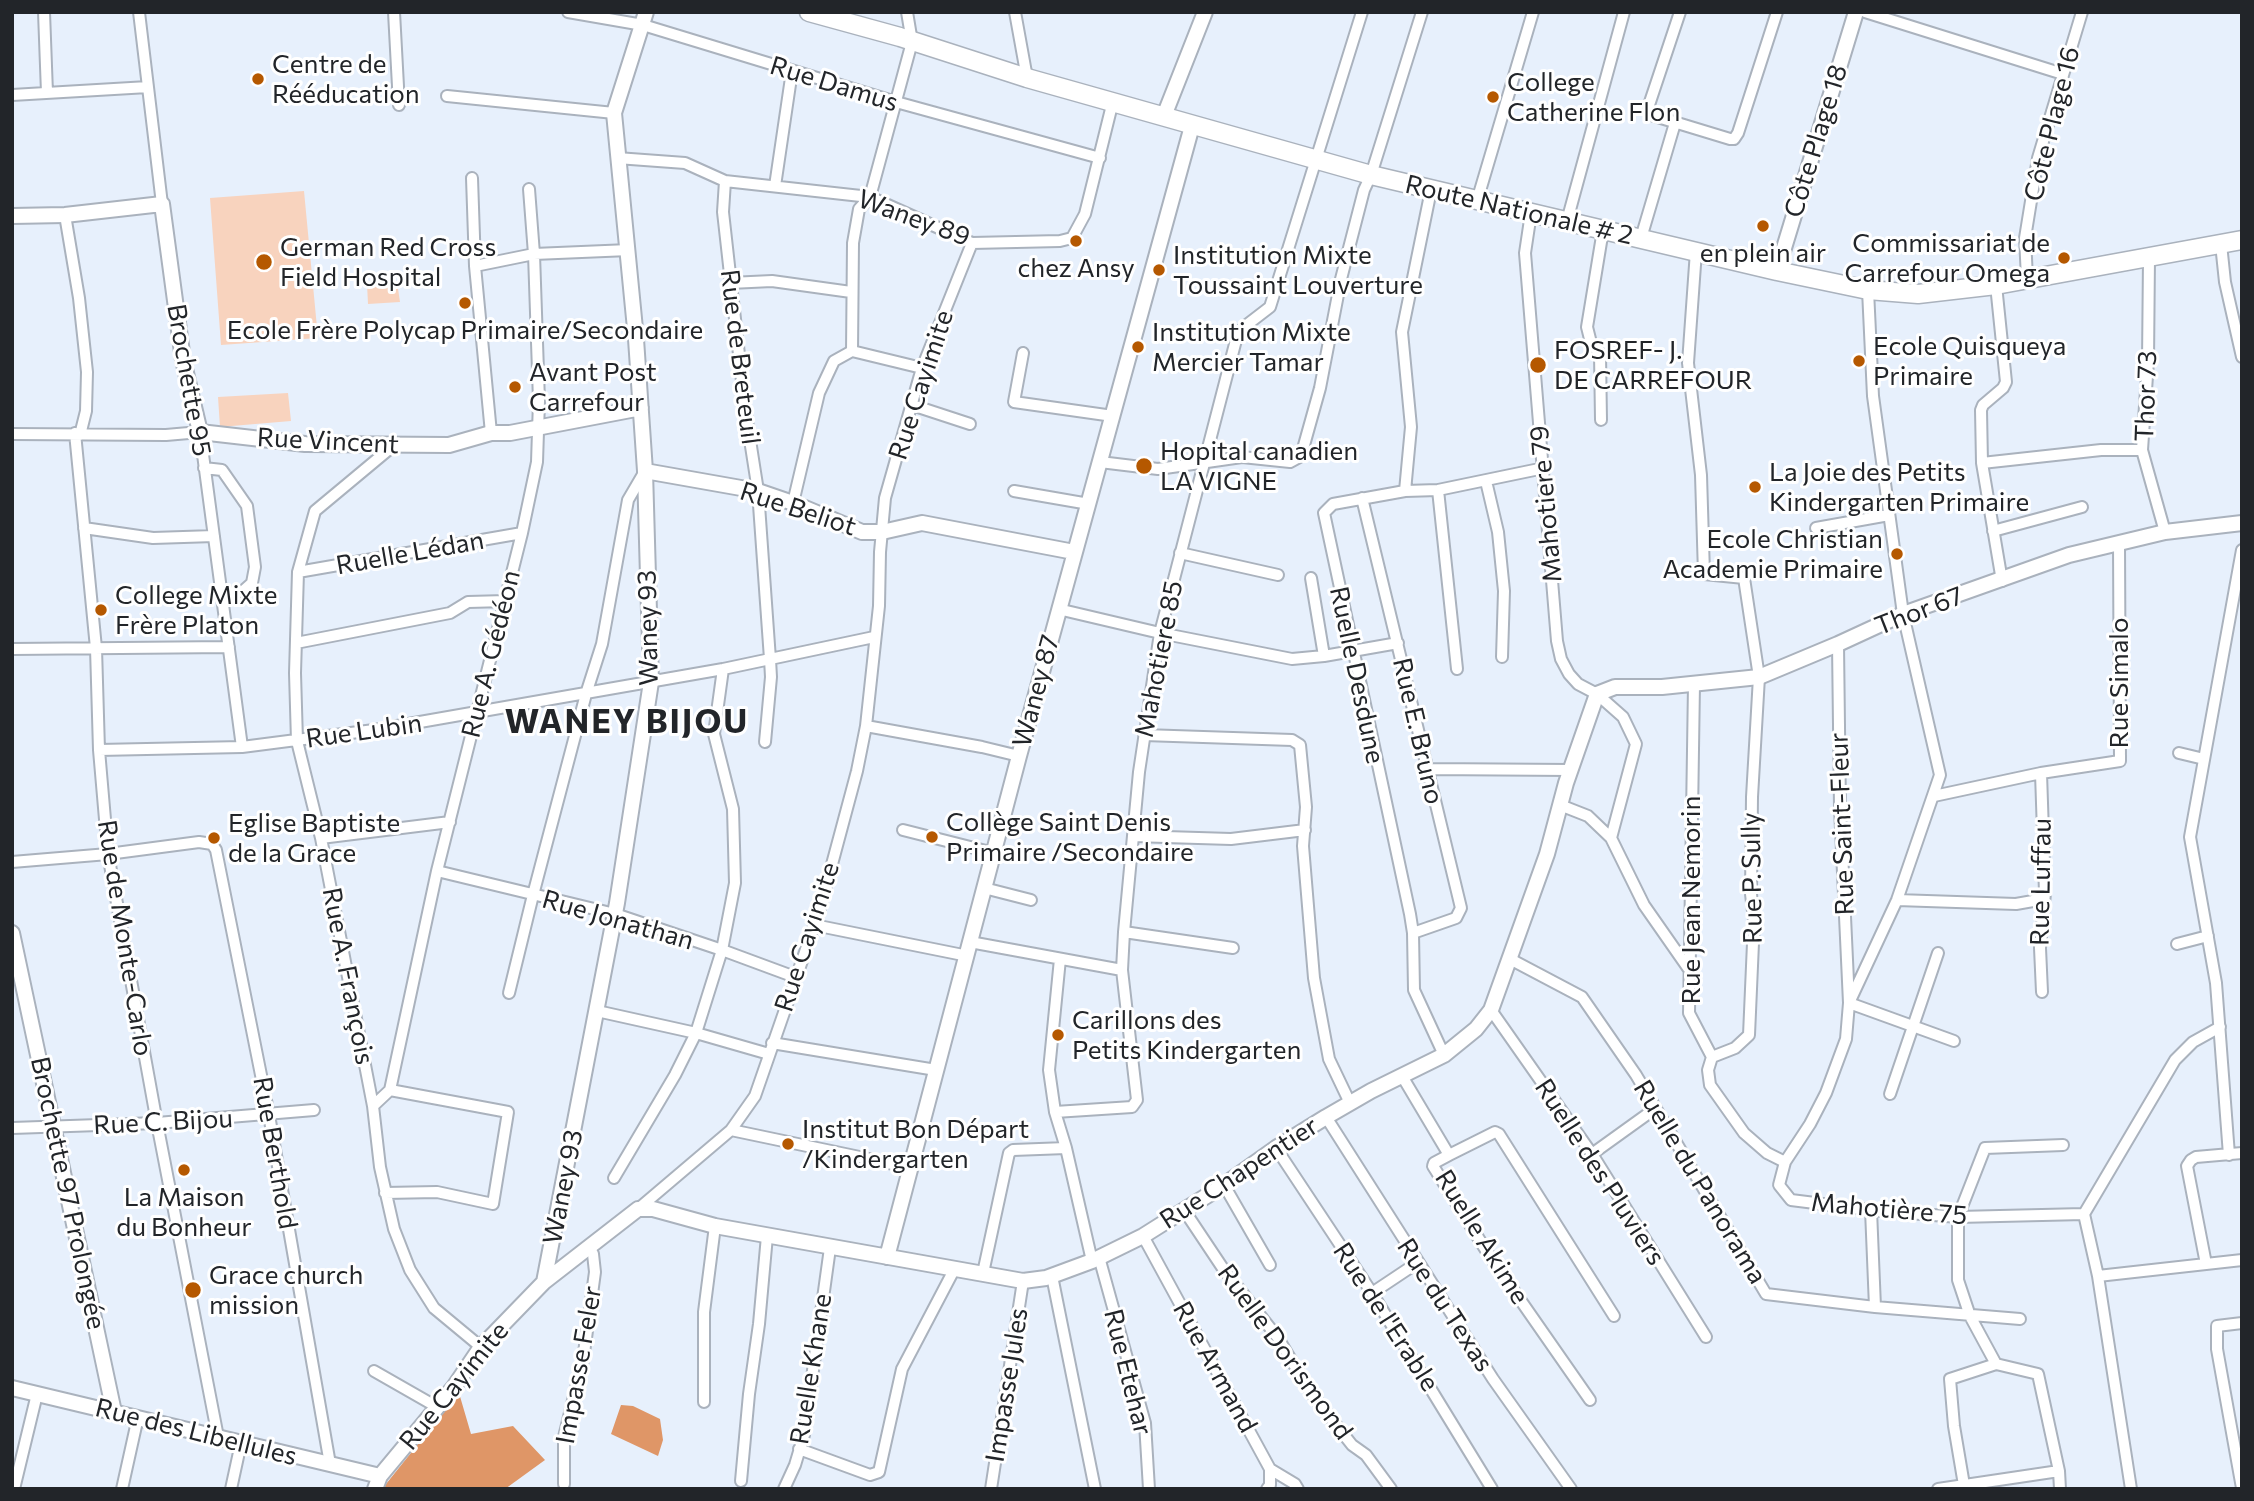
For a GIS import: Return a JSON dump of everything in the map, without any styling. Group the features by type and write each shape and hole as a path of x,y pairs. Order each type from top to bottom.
{"main road":[{"name":"Route Nationale # 2","path":"810,12 842,18 1027,78 1371,175 1868,290 1918,294 1996,285 2242,240"}],"street":[{"path":"44,12 47,93"},
{"name":"Brochette 95","path":"139,12 183,360 200,432 242,747"},
{"path":"394,12 399,105"},
{"name":"Rue Damus","path":"568,12 644,19 792,71 1100,158"},
{"path":"852,351 853,243 859,209 870,197 912,42 907,12"},
{"path":"1015,12 1027,78"},
{"path":"1164,116 1205,12"},
{"name":"Mahotiere 85","path":"1055,1112 1132,1107 1137,1100 1122,970 1144,735 1160,633 1236,341 1244,327 1269,307 1362,12"},
{"path":"1100,462 1158,469 1228,458 1252,457 1281,463 1301,456 1320,388 1341,279 1364,190 1422,12"},
{"path":"1477,201 1533,12"},
{"path":"1567,221 1624,12"},
{"path":"1680,12 1648,108 1651,115 1734,139 1777,12"},
{"name":"Côte Plage 18","path":"1777,271 1856,12"},
{"path":"1865,12 2063,74"},
{"name":"Côte Plage 16","path":"2027,278 2025,238 2038,158 2082,12"},
{"name":"Waney 93","path":"544,1282 615,914 652,682 641,408 629,250 614,113 644,19"},
{"path":"775,186 792,71"},
{"path":"12,95 148,87"},
{"path":"447,96 614,113"},
{"name":"Waney 89","path":"617,158 685,163 725,181 870,197 972,243 1072,238 1085,214 1113,101"},
{"path":"1641,238 1675,123"},
{"name":"Waney 87","path":"887,1257 1074,552 1192,126"},
{"path":"472,178 475,266 491,433"},
{"name":"Rue de Breteuil","path":"725,181 723,212 758,491 770,659 765,742"},
{"name":"Rue A. Gédéon","path":"390,1090 438,871 475,714 506,601 537,462 539,428 534,254 529,190"},
{"path":"1405,491 1411,427 1402,332 1431,190"},
{"path":"12,216 65,215 162,204"},
{"name":"Mahotiere 79","path":"1531,213 1525,253 1557,642 1561,659 1569,674 1578,684 1597,694 1622,717 1636,744 1611,838"},
{"name":"Rue de Monte-Carlo","path":"65,215 85,344 86,411 77,434 96,648 99,750 108,854 218,1437"},
{"path":"1601,420 1600,354 1591,343 1587,327 1603,230"},
{"name":"Rue Cayimite","path":"377,1483 438,1407 481,1347 544,1282 638,1209 731,1130 755,1096 814,925 857,771 866,726 879,606 886,498 922,368 972,243"},
{"path":"2221,244 2225,282 2236,341 2242,357"},
{"path":"475,266 534,254 629,250"},
{"path":"1696,251 1688,363 1701,475 1704,574 1744,578 1759,677"},
{"name":"Thor 73","path":"2149,258 2148,361 2142,450 2165,532"},
{"path":"730,283 772,281 851,292"},
{"path":"1996,285 2006,382 1981,410 1982,463 2002,581"},
{"name":"Mahotière 75","path":"1868,290 1873,396 1903,614 1940,775 1897,900 1849,1003 1846,1039 1826,1093 1785,1162 1779,1185 1791,1200 1871,1210 1958,1217 2084,1214"},
{"path":"793,503 819,393 834,361 852,351 922,368"},
{"path":"1023,353 1014,402 1113,416"},
{"path":"912,405 970,424"},
{"name":"Rue Vincent","path":"12,434 166,435 200,432 305,444 449,445 491,433 539,428 641,408"},
{"name":"Rue A. François","path":"393,446 315,511 298,572 297,741 321,838 373,1106 385,1193 394,1229 410,1270 434,1308 481,1347"},
{"path":"1982,463 2101,450 2142,450"},
{"path":"204,468 222,470 247,506 255,567 252,583 243,591 221,594"},
{"name":"Ruelle Desdune","path":"1444,1055 1414,990 1413,933 1324,513 1333,504 1362,498 1405,491 1438,490 1544,468"},
{"path":"509,993 586,694 602,644 628,500 645,471"},
{"name":"Rue Beliot","path":"645,471 758,491 862,532 882,532 922,523 1074,552"},
{"path":"1486,481 1498,532 1504,591 1502,657"},
{"path":"1438,490 1457,669"},
{"path":"1014,491 1089,503"},
{"name":"Rue E. Bruno","path":"1362,498 1461,908 1456,918 1413,933"},
{"path":"1993,531 2082,507"},
{"path":"1816,528 1889,515"},
{"name":"Thor 67","path":"1597,694 1615,687 1662,687 1759,677 1903,614 2069,555 2165,532 2242,523"},
{"path":"84,528 153,538 214,536"},
{"name":"Ruelle Lédan","path":"298,572 522,533"},
{"name":"Rue Simalo","path":"1934,796 2041,773 2120,761 2119,543"},
{"path":"2229,1155 2216,983 2190,837 2242,550"},
{"path":"1180,553 1278,575"},
{"path":"1311,578 1324,656"},
{"path":"296,643 450,613 468,602 506,601"},
{"path":"1059,609 1160,633 1292,659 1398,643"},
{"name":"Rue Lubin","path":"99,750 242,747 297,741 586,694 874,637"},
{"name":"Rue Saint-Fleur","path":"1838,644 1840,808 1849,1003"},
{"path":"12,649 229,647"},
{"path":"614,1178 675,1075 696,1033 722,950 735,883 733,809 714,734 723,669"},
{"name":"Rue P. Sully","path":"1712,1057 1735,1048 1749,1035 1754,920 1751,894 1752,797 1759,677"},
{"name":"Rue Jean Nemorin","path":"1693,684 1689,1013 1712,1057 1708,1070 1710,1085 1744,1133 1768,1153 1785,1162"},
{"name":"Rue Chapentier","path":"638,1209 653,1209 715,1226 830,1248 1023,1281 1052,1276 1143,1236 1326,1117 1444,1055 1476,1029 1491,1010 1510,959 1547,854 1560,805 1597,694"},
{"path":"866,726 1019,756"},
{"path":"1144,735 1297,742 1300,745 1306,807 1303,846 1314,978 1329,1059 1350,1103"},
{"path":"2179,753 2204,759"},
{"path":"1427,769 1571,770"},
{"name":"Rue Luffau","path":"2041,773 2045,893 2040,948 2042,992"},
{"path":"1560,805 1588,816 1611,838 1644,905 1688,968"},
{"path":"321,838 450,822"},
{"path":"903,830 994,853"},
{"path":"1133,836 1231,839 1305,830"},
{"name":"Rue Berthold","path":"108,854 199,842 212,844 219,859 269,1115 330,1464"},
{"path":"12,862 108,854"},
{"name":"Rue Jonathan","path":"438,871 615,914 795,978"},
{"path":"984,888 1031,900"},
{"path":"1897,900 2016,904 2033,901 2045,893"},
{"path":"814,925 1122,970"},
{"path":"1124,932 1233,948"},
{"name":"Brochette 97 Prolongée","path":"12,933 114,1412"},
{"path":"2177,944 2208,936"},
{"path":"1891,1094 1938,953"},
{"name":"Rue Etehar","path":"1060,959 1049,1070 1055,1112 1095,1259 1145,1423 1149,1489"},
{"name":"Ruelle du Panorama","path":"1510,959 1582,996 1656,1108 1766,1294 1875,1307 2020,1319"},
{"path":"1849,1003 1954,1041"},
{"path":"597,1010 770,1049 936,1070"},
{"name":"Ruelle des Pluviers","path":"1491,1010 1591,1154 1706,1336"},
{"path":"2131,1489 2098,1276 2084,1214 2175,1060 2193,1042 2220,1027"},
{"name":"Ruelle Akime","path":"1402,1076 1449,1155 1433,1166 1489,1255 1591,1401"},
{"path":"373,1106 390,1090 508,1112 493,1204 438,1192 385,1193"},
{"path":"1591,1154 1656,1108"},
{"name":"Rue C. Bijou","path":"12,1128 157,1124 314,1110"},
{"name":"Rue du Texas","path":"1326,1117 1493,1380 1571,1489"},
{"path":"731,1130 912,1168"},
{"path":"1449,1155 1495,1132 1499,1133 1614,1316"},
{"path":"1996,1364 1970,1316 1958,1280 1958,1217 1985,1148 2063,1145"},
{"path":"983,1273 1009,1153 1013,1150 1066,1148"},
{"name":"Rue de l'Erable","path":"1276,1148 1372,1293 1492,1489"},
{"path":"2206,1264 2188,1166 2190,1160 2196,1157 2242,1153"},
{"path":"1224,1185 1270,1265"},
{"name":"Ruelle Dorismond","path":"1184,1210 1222,1267 1278,1338 1311,1392 1352,1445 1366,1455 1391,1489"},
{"path":"1871,1210 1875,1307"},
{"path":"704,1402 704,1312 715,1226"},
{"path":"741,1481 767,1236"},
{"name":"Rue Armand","path":"1143,1236 1270,1469 1295,1484 1298,1489"},
{"name":"Impasse Feler","path":"564,1484 564,1437 583,1360 595,1272 593,1254 589,1247"},
{"name":"Ruelle Khane","path":"784,1489 799,1449 817,1350 830,1248"},
{"path":"2098,1276 2242,1260"},
{"path":"1372,1293 1417,1263"},
{"path":"799,1449 870,1475 878,1472 902,1369 955,1268"},
{"path":"1052,1276 1095,1489"},
{"name":"Impasse Jules","path":"991,1489 1023,1281"},
{"path":"2242,1323 2217,1326 2217,1349 2239,1454 2242,1488"},
{"path":"1964,1485 1954,1426 1950,1379 1996,1364 2038,1374 2059,1471 2060,1489"},
{"path":"373,1371 438,1407"},
{"name":"Rue des Libellules","path":"12,1388 330,1464 377,1483"},
{"path":"14,1489 37,1394"},
{"path":"122,1489 138,1417"},
{"path":"231,1489 241,1443"},
{"path":"1267,1489 1270,1485 1270,1469"},
{"path":"1938,1489 2059,1471"}],"shaded area":[{"path":"304,191 318,338 221,345 210,198"},
{"path":"397,282 400,302 368,304 367,284"},
{"path":"288,393 291,421 220,427 218,397"},
{"path":"459,1393 471,1434 513,1426 545,1460 505,1489 382,1489"},
{"path":"621,1405 633,1406 660,1419 663,1440 658,1456 611,1434"}],"place":[{"name":"Centre de Rééducation","path":"258,79"},
{"name":"College Catherine Flon","path":"1493,97"},
{"name":"en plein air","path":"1763,226"},
{"name":"chez Ansy","path":"1076,241"},
{"name":"Commissariat de Carrefour Omega","path":"2064,258"},
{"name":"German Red Cross Field Hospital","path":"264,262"},
{"name":"Institution Mixte Toussaint Louverture","path":"1159,270"},
{"name":"Ecole Frère Polycap Primaire/Secondaire","path":"465,303"},
{"name":"Institution Mixte Mercier Tamar","path":"1138,347"},
{"name":"Ecole Quisqueya Primaire","path":"1859,361"},
{"name":"FOSREF- J. DE CARREFOUR","path":"1538,365"},
{"name":"Avant Post Carrefour","path":"515,387"},
{"name":"Hopital canadien LA VIGNE","path":"1144,466"},
{"name":"La Joie des Petits Kindergarten Primaire","path":"1755,487"},
{"name":"Ecole Christian Academie Primaire","path":"1897,554"},
{"name":"College Mixte Frère Platon","path":"101,610"},
{"name":"Collège Saint Denis Primaire /Secondaire","path":"932,837"},
{"name":"Eglise Baptiste de la Grace","path":"214,838"},
{"name":"Carillons des Petits Kindergarten","path":"1058,1035"},
{"name":"Institut Bon Départ /Kindergarten","path":"788,1144"},
{"name":"La Maison du Bonheur","path":"184,1170"},
{"name":"Grace church mission","path":"193,1290"}],"district":[{"name":"WANEY BIJOU","path":"627,722"}]}
